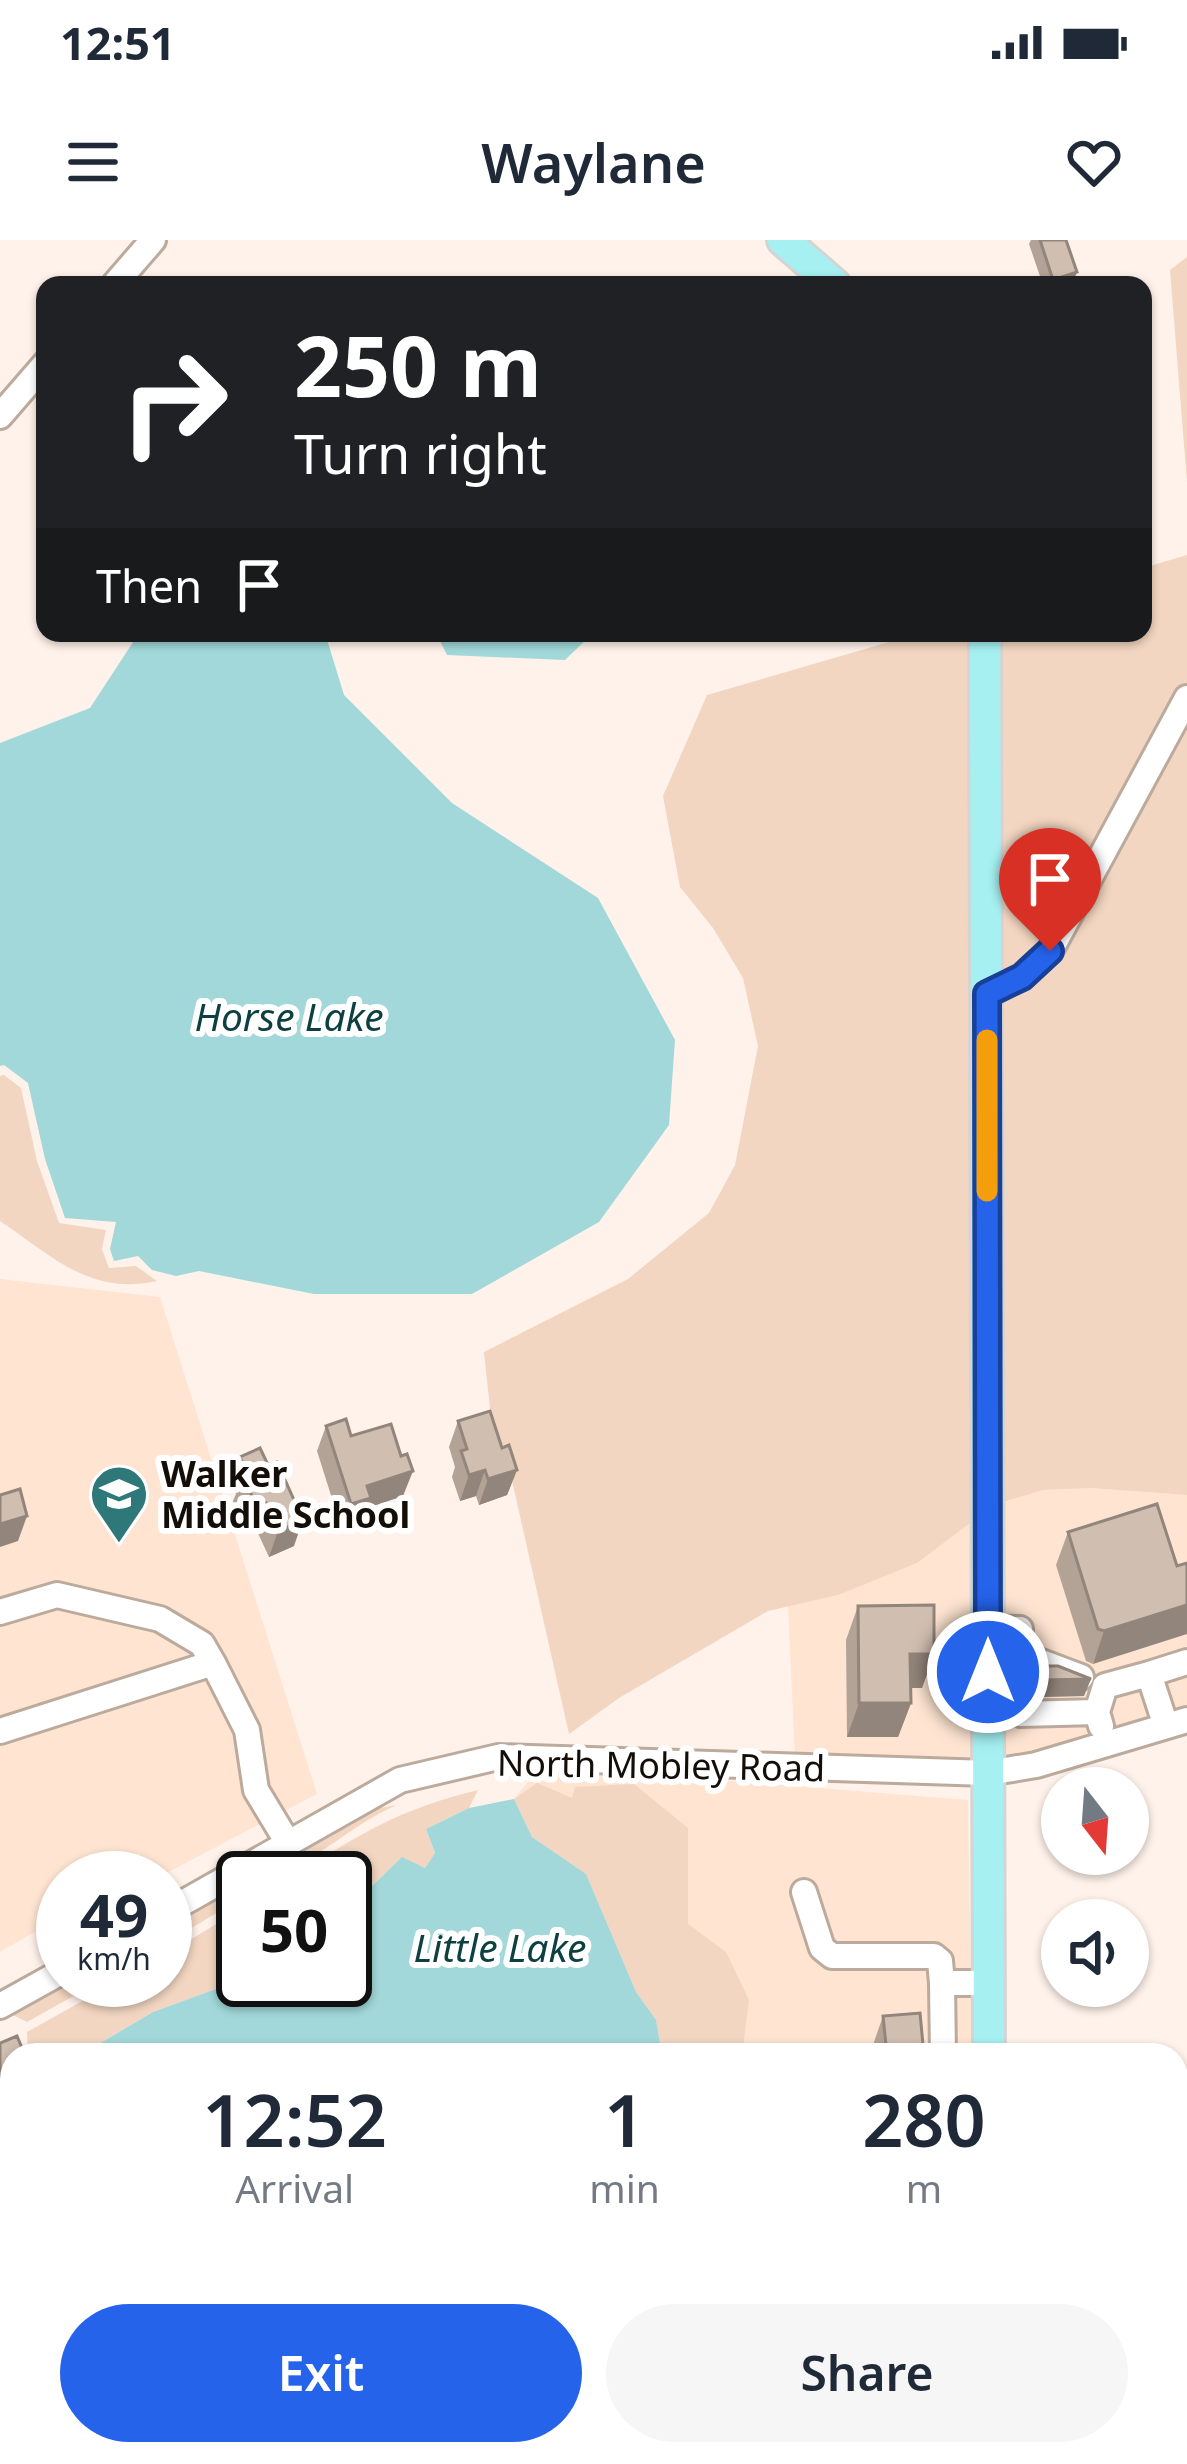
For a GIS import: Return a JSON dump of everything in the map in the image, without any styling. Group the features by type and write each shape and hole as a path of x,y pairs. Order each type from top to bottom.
{"main road":[{"path":"784,240 826,276"},
{"path":"985,642 989,2043"}],"street":[{"path":"122,276 154,240"},
{"path":"0,416 36,374"},
{"path":"987,994 1022,977 1050,951 1187,698"},
{"path":"0,1612 57,1595 160,1619 202,1644 247,1730 256,1790 288,1843"},
{"path":"988,1628 1020,1629 1020,1714"},
{"path":"1020,1654 1105,1686 1187,1661"},
{"path":"0,1731 213,1663"},
{"path":"1149,1674 1176,1723"},
{"path":"1105,1686 1097,1712 1105,1744"},
{"path":"988,1716 1097,1712"},
{"name":"North Mobley Road","path":"192,1898 400,1780 498,1757 988,1773 1036,1765 1176,1723"},
{"path":"804,1892 822,1948 832,1956 934,1956 940,1961 943,2043"},
{"path":"942,1983 989,1984"},
{"path":"0,2006 36,1986"}],"shaded area":[{"path":"1187,257 1187,482 1170,270"},
{"path":"1187,555 1187,1495 1090,1488 1043,1490 997,1504 994,642 1152,642 1152,565"},
{"path":"889,642 975,642 978,1517 917,1563 838,1595 768,1611 619,1698 569,1734 504,1445 494,1445 484,1352 628,1279 709,1213 735,1165 758,1046 743,978 713,928 680,887 663,796 707,695"},
{"path":"0,1076 21,1088 37,1161 59,1223 106,1230 102,1249 109,1268 136,1266 157,1281 133,1284 92,1278 0,1221"},
{"name":"Walker Middle School","path":"0,1279 160,1297 317,1794 192,1860 192,1851 36,1851 36,1931 0,1952"},
{"path":"1090,1488 1187,1495 1187,1709 998,1761 997,1504 1043,1490"},
{"path":"978,1517 978,1762 795,1757 788,1606 838,1595"},
{"path":"541,1766 968,1800 972,2043 655,2043 514,1799"},
{"path":"537,1783 572,1798 575,1787 634,1784 688,1828 688,1924 726,1952 749,2000 744,2043 660,2043 656,2020 636,1992 586,1874 532,1837 514,1799"},
{"path":"478,1790 469,1808 426,1829 435,1853 425,1868 401,1858 372,1886 372,1851 334,1851 380,1825"},
{"path":"397,1805 320,1851 296,1851 368,1810"},
{"path":"216,1896 216,1913 192,1928 192,1910"},
{"path":"216,1924 216,1989 192,1998 192,1939"},
{"path":"36,1999 36,2007 54,2007 27,2022 13,2015 0,2020"},
{"path":"72,2007 167,2007 100,2043 27,2043 27,2032"}],"water":[{"name":"Horse Lake","path":"133,642 328,642 344,695 452,803 598,898 675,1040 669,1125 599,1222 472,1294 314,1294 199,1271 176,1276 152,1270 138,1256 114,1261 110,1249 116,1222 65,1218 45,1159 28,1083 0,1066 0,743 90,708"},
{"path":"440,642 584,642 565,660 447,655"},
{"name":"Little Lake","path":"514,1799 532,1837 586,1874 636,1992 656,2020 660,2043 100,2043 153,2012 192,2007 192,1998 216,1989 216,2007 372,2007 372,1886 402,1857 425,1868 435,1853 426,1829 469,1808"}],"building":[{"path":"1040,240 1066,240 1077,272 1052,276"},
{"path":"490,1411 502,1448 509,1445 517,1470 488,1479 485,1470 469,1475 458,1421"},
{"path":"346,1419 351,1436 391,1424 401,1456 407,1454 413,1471 367,1486 371,1498 351,1504 326,1426"},
{"path":"260,1448 268,1465 277,1462 303,1520 278,1531 266,1503 257,1507 243,1475 247,1473 240,1457"},
{"path":"20,1489 27,1516 0,1524 0,1495"},
{"path":"1157,1504 1177,1566 1187,1563 1187,1605 1098,1629 1068,1532"},
{"path":"934,1605 934,1654 910,1654 911,1703 859,1703 858,1606"},
{"path":"1043,1666 1058,1666 1091,1679 1043,1680"},
{"path":"920,2013 923,2043 886,2043 883,2016"}],"slow traffic":[{"path":"987,1040 987,1191"}],"place":[{"name":"Walker Middle School","path":"119,1545"}],"route":[{"path":"988,1672 987,994 1022,977 1050,951"}]}
